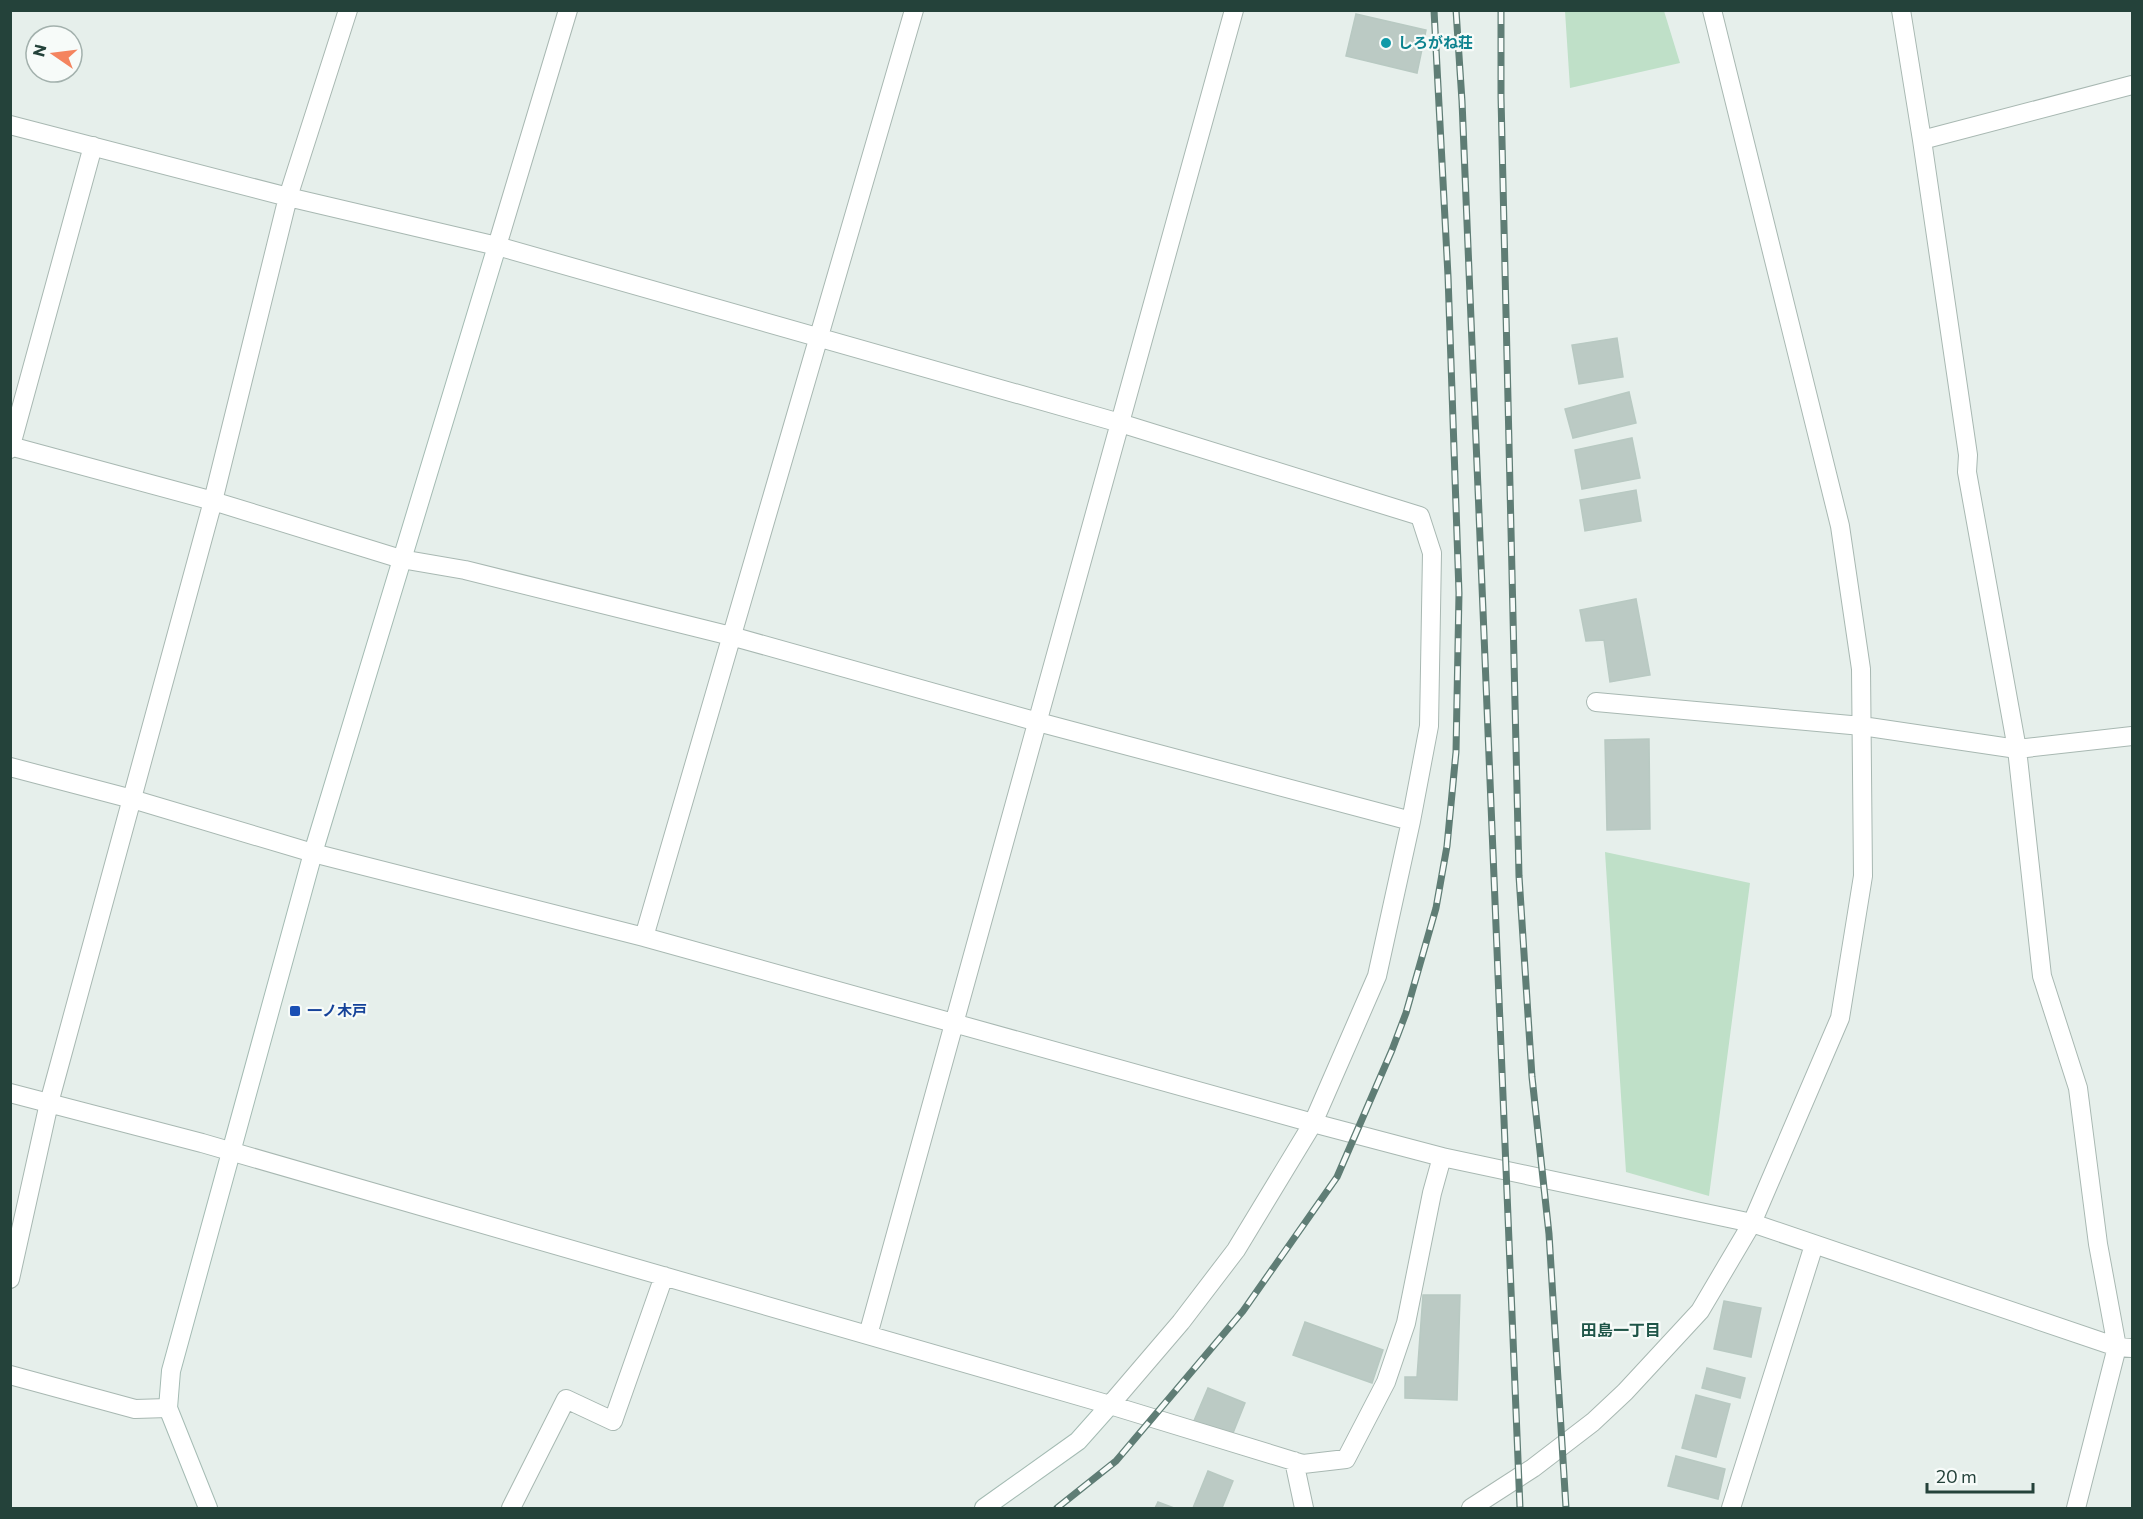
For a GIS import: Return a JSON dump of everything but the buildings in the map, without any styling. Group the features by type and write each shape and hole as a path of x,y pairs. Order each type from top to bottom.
{"street":[{"path":"10,1279 49,1103 213,501 288,197 348,10"},
{"path":"208,1509 168,1408 171,1371 313,853 568,10"},
{"path":"644,937 914,10"},
{"path":"868,1335 1234,10"},
{"path":"1471,1509 1533,1468 1593,1422 1625,1392 1700,1311 1752,1223 1840,1018 1863,876 1861,669 1840,526 1712,10"},
{"path":"1901,10 1968,455 1967,472 2017,748 2042,976 2078,1088 2098,1244 2125,1348 2076,1509"},
{"path":"1922,140 2133,85"},
{"path":"10,125 288,197 497,246 1120,423 1420,516 1432,553 1429,726 1377,976 1313,1123 1236,1250 1181,1322 1078,1441 984,1509"},
{"path":"93,146 11,447 213,501 401,559 465,570 731,636 1038,722 1411,821"},
{"path":"1596,702 1862,726 2017,748 2133,736"},
{"path":"10,767 132,799 313,853 644,937 1442,1157 1752,1223 2125,1348"},
{"path":"10,1093 231,1152 664,1276 1110,1405 1303,1464 1346,1459 1386,1382 1406,1323 1432,1193 1442,1157"},
{"path":"1731,1509 1814,1245"},
{"path":"511,1509 566,1399 613,1421 664,1276"},
{"path":"10,1375 135,1409 168,1408"},
{"path":"1294,1461 1304,1509"}],"green space":[{"path":"1565,11 1664,11 1680,63 1570,88"},
{"path":"1605,852 1750,883 1709,1196 1626,1172"}],"railway":[{"path":"1057,1508 1116,1461 1243,1311 1337,1177 1406,1013 1436,908 1447,846 1456,752 1459,593 1448,276 1434,10"},
{"path":"1456,10 1462,101 1520,1508"},
{"path":"1501,10 1501,97 1519,876 1532,1077 1549,1234 1566,1508"}],"place":[{"name":"しろがね荘","path":"1386,43"},
{"name":"一ノ木戸","path":"295,1011"}],"district":[{"name":"田島一丁目","path":"1621,1330"}]}
